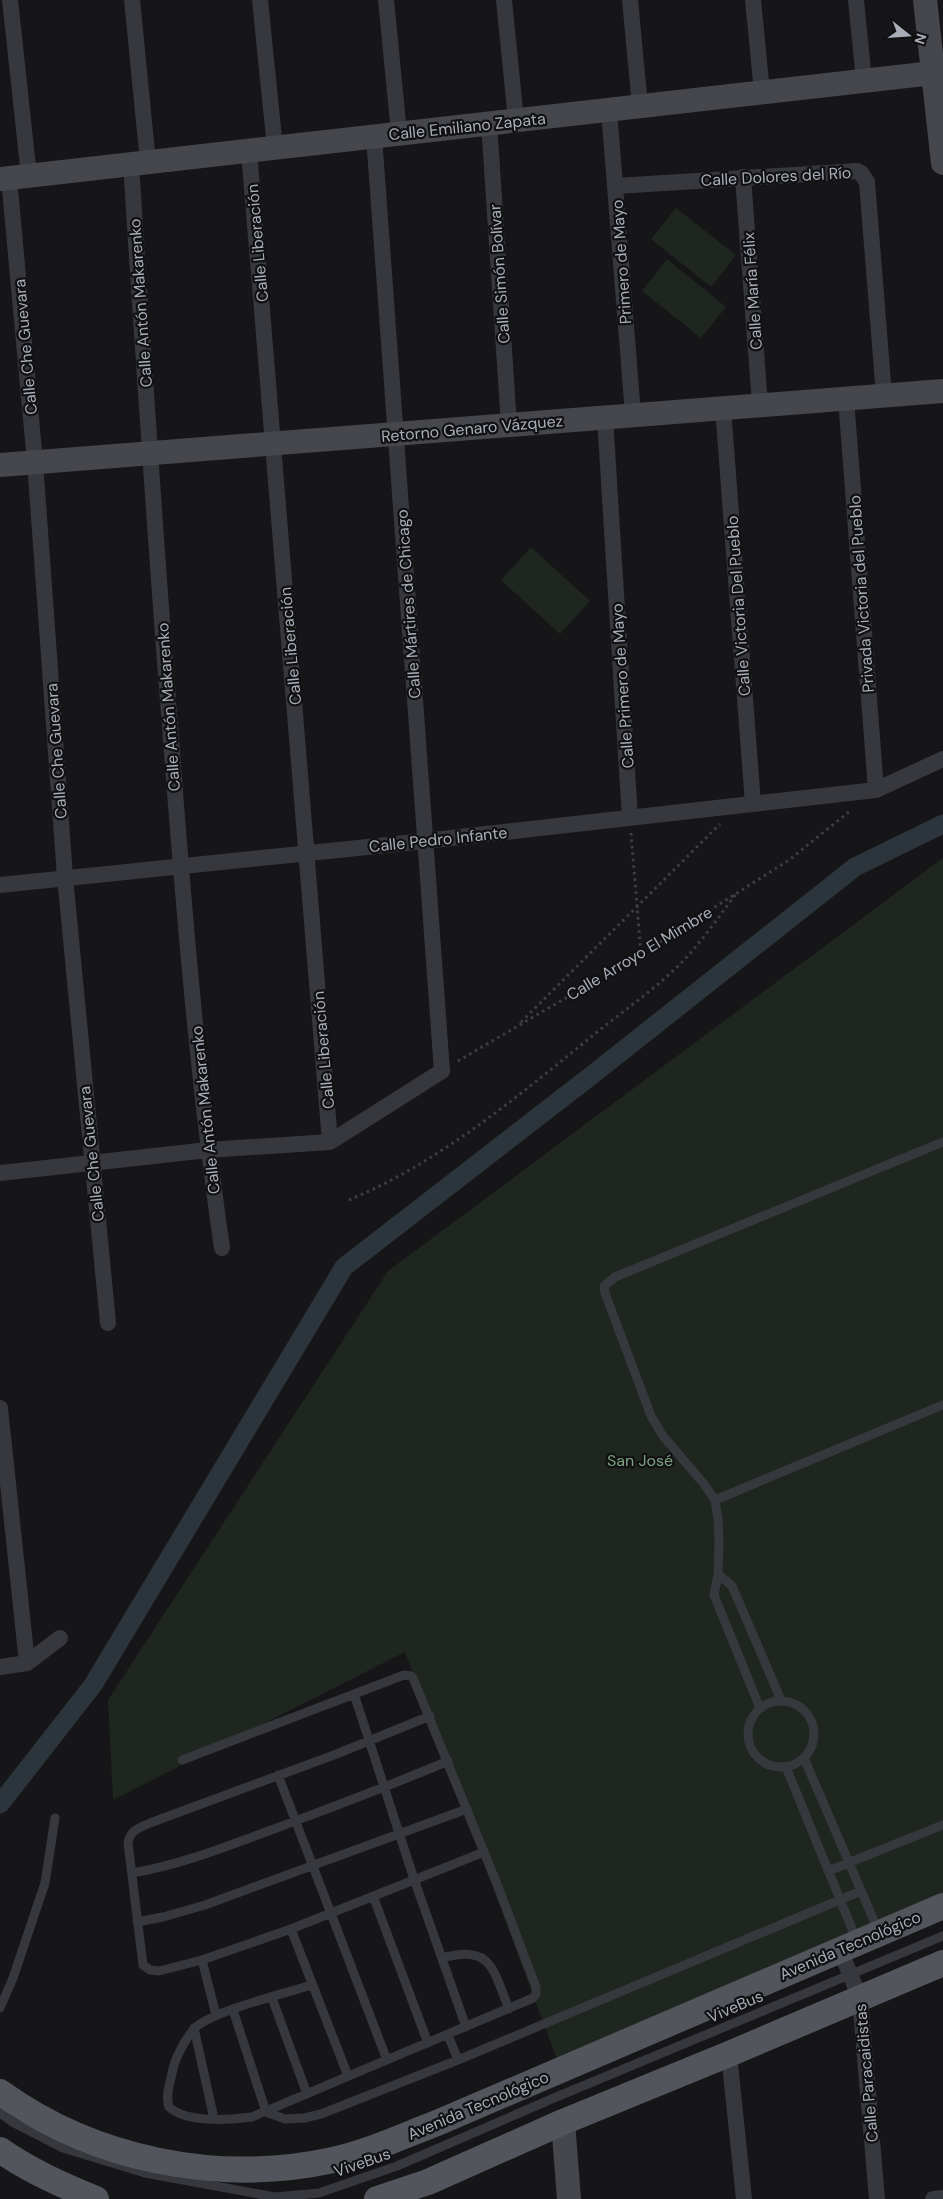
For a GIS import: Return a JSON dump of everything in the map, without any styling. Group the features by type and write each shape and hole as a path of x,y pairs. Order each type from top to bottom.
{"main road":[{"name":"Avenida Tecnológico","path":"0,2092 50,2123 94,2143 157,2160 195,2167 243,2170 303,2166 335,2160 394,2140 943,1906"},
{"path":"377,2199 429,2190 563,2122 943,1963"},
{"path":"0,2150 53,2181 96,2199"}],"street":[{"name":"Calle Che Guevara","path":"10,0 13,178 65,877 108,1323"},
{"name":"Calle Antón Makarenko","path":"132,0 140,163 149,453 180,865 208,1150 222,1248"},
{"path":"260,0 275,148"},
{"path":"386,0 399,134"},
{"path":"504,0 516,120"},
{"path":"630,0 640,106"},
{"path":"753,0 762,92"},
{"path":"856,0 864,81"},
{"path":"925,0 943,163"},
{"name":"Calle Emiliano Zapata","path":"13,178 933,73"},
{"name":"Primero de Mayo","path":"609,110 633,415"},
{"name":"Calle Simón Bolívar","path":"490,123 508,425"},
{"name":"Calle Mártires de Chicago","path":"374,136 442,1071"},
{"name":"Calle Liberación","path":"249,151 330,1142"},
{"name":"Calle Dolores del Río","path":"616,186 857,171 865,177 867,182 884,395"},
{"name":"Calle María Félix","path":"743,177 760,405"},
{"name":"Retorno Genaro Vázquez","path":"0,465 943,391"},
{"name":"Privada Victoria del Pueblo","path":"846,398 876,790"},
{"name":"Calle Victoria Del Pueblo","path":"723,408 746,805"},
{"name":"Calle Primero de Mayo","path":"605,417 630,818"},
{"path":"876,790 943,759"},
{"name":"Calle Pedro Infante","path":"0,885 425,841 876,790"},
{"path":"0,1173 208,1150 330,1142 442,1071"},
{"path":"0,1408 27,1663"},
{"path":"0,1667 27,1663 60,1638"},
{"name":"Calle Paracaidistas","path":"859,1942 850,1974 860,1998 877,2199"},
{"path":"729,2054 744,2199"},
{"path":"563,2122 569,2199"},
{"path":"933,2199 943,2198"}],"lane":[{"path":"760,1708 714,1595 718,1574 718,1519 715,1500 704,1484 663,1436 651,1416 605,1293 606,1283 615,1277 943,1142"},
{"path":"715,1500 943,1405"},
{"path":"718,1574 732,1586 781,1700"},
{"path":"182,1760 404,1675 409,1675 413,1678 484,1852 537,1992 533,1998 509,2009 252,2117 214,2119 172,2110 168,2103 173,2068 182,2047 194,2028 216,2015 312,1985"},
{"path":"354,1694 414,1879 466,2027"},
{"path":"781,1700 794,1703 805,1710 812,1721 815,1734 812,1747 804,1758 786,1767 771,1766 759,1759 750,1748 747,1733 751,1719 760,1708 781,1700"},
{"path":"430,1716 134,1830 129,1836 128,1842 142,1960 146,1968 159,1971 202,1960 291,1929 484,1852"},
{"path":"804,1758 861,1891 859,1942"},
{"path":"132,1873 196,1857 384,1788 448,1761"},
{"path":"786,1767 859,1942"},
{"path":"278,1775 387,2060"},
{"path":"137,1922 205,1905 467,1809"},
{"path":"0,2008 34,1919 48,1865 55,1818"},
{"path":"828,1871 943,1825"},
{"path":"266,2112 285,2119 304,2118 321,2114 458,2060 861,1891"},
{"path":"373,1896 428,2043"},
{"path":"291,1929 348,2076"},
{"name":"ViveBus","path":"0,2113 63,2148 144,2173 275,2197 319,2193 397,2166 554,2098 943,1936"},
{"path":"442,1958 466,1954 484,1958 492,1968 509,2009"},
{"path":"202,1960 216,2015"},
{"path":"272,1998 307,2094"},
{"path":"233,2010 266,2112"},
{"path":"194,2028 214,2119"},
{"path":"448,2035 458,2060"}],"path":[{"name":"Calle Arroyo El Mimbre","path":"442,1071 641,954 788,860 876,790"},
{"path":"518,1025 637,905 746,805"},
{"path":"630,818 641,954"},
{"path":"349,1200 390,1181 433,1155 528,1088 676,968 699,944 738,892"}],"green space":[{"path":"676,208 736,255 711,287 651,239"},
{"path":"667,259 726,307 701,338 642,291"},
{"path":"531,547 590,601 560,634 501,580"},
{"name":"San José","path":"943,858 943,1906 561,2070 405,1652 113,1800 108,1700 388,1271"}],"waterway":[{"path":"0,1804 93,1685 344,1267 592,1075 855,867 943,824"}]}
